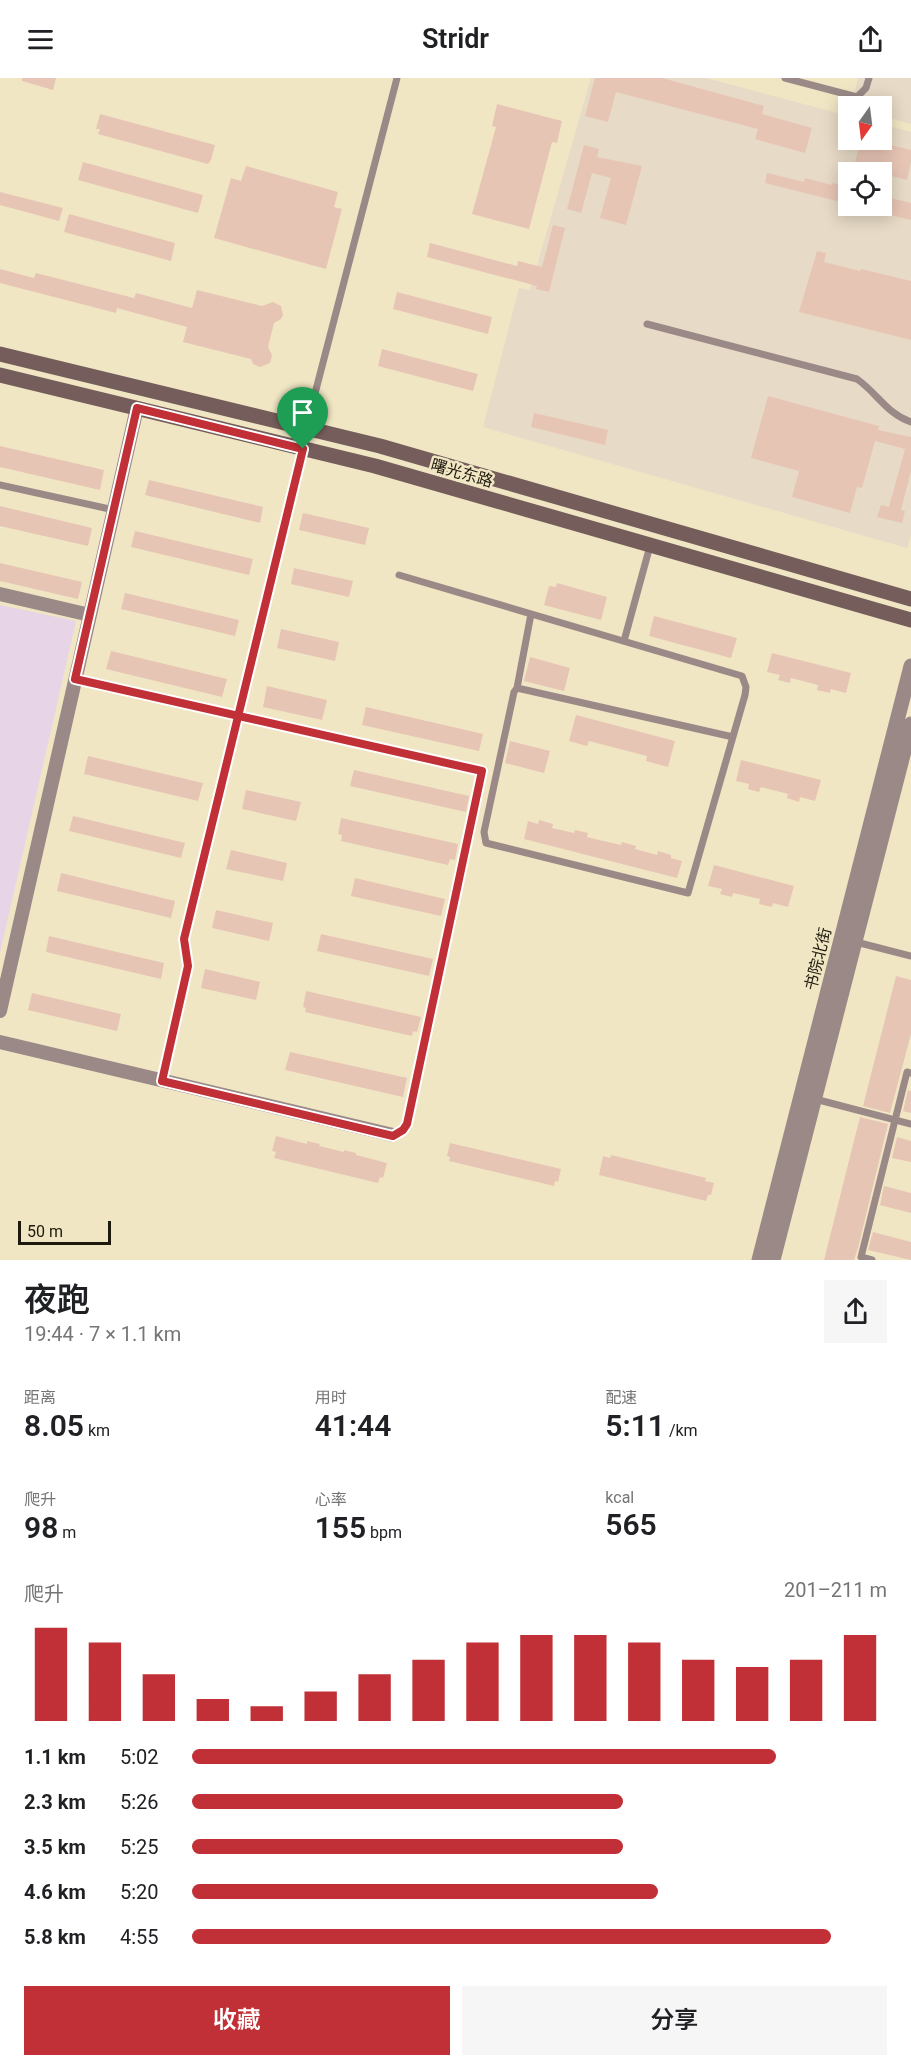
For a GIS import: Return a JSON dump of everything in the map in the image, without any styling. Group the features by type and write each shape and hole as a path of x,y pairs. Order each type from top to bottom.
{"main road":[{"name":"曙光东路","path":"0,354 391,450 911,599"},
{"name":"曙光东路","path":"0,375 375,466 911,620"}],"street":[{"path":"0,1011 137,408"},
{"path":"0,594 90,615"},
{"name":"书院北街","path":"759,1260 911,666"},
{"name":"书院北街","path":"773,1260 911,724"},
{"path":"0,1042 393,1136"}],"lane":[{"path":"306,428 397,78"},
{"path":"784,78 857,97 866,88 868,78"},
{"path":"647,324 857,379 868,387 892,414 911,422"},
{"path":"162,1081 188,966 184,939 303,449"},
{"path":"0,485 114,510"},
{"path":"624,641 650,546"},
{"path":"399,574 742,676 746,687 745,695 688,893 486,843 484,832 514,692 517,688 531,614"},
{"path":"75,679 482,771 407,1124 403,1130 393,1136"},
{"path":"517,688 733,737"},
{"path":"856,942 911,957"},
{"path":"872,1260 861,1257 907,1072 911,1073"},
{"path":"815,1100 911,1124"}],"shaded area":[{"path":"591,78 706,78 838,113 838,150 892,150 892,127 911,132 911,535 907,548 483,427 519,288 530,290"},
{"path":"858,78 911,78 911,124 892,119 892,96 854,96"},
{"path":"0,605 76,621 0,953"}],"building":[{"path":"22,78 56,78 53,90 22,81"},
{"path":"595,78 662,78 764,106 762,114 812,128 805,153 755,139 758,129 616,92 608,122 585,116"},
{"path":"497,104 562,121 557,143 552,142 529,229 472,214 496,127 492,126"},
{"path":"100,114 215,145 211,160 208,164 98,134 100,129 96,129"},
{"path":"584,145 599,149 597,157 642,166 626,225 600,218 611,178 592,173 581,213 567,209"},
{"path":"892,145 911,150 907,180 892,176 892,162 855,162 858,150 892,150"},
{"path":"83,162 203,195 198,213 78,180"},
{"path":"246,166 338,192 334,207 342,209 326,269 214,238 231,178 241,181"},
{"path":"767,173 804,182 805,178 838,184 838,201 765,183"},
{"path":"0,192 63,208 59,221 0,205"},
{"path":"892,198 911,203 911,220 892,215"},
{"path":"69,214 175,243 171,261 64,232"},
{"path":"553,225 565,228 549,292 536,289 537,286 427,257 430,243 517,266 518,261 542,267"},
{"path":"817,251 826,253 824,262 911,281 911,340 799,312"},
{"path":"0,269 34,278 36,273 134,298 136,293 192,308 197,290 262,306 273,302 281,306 283,315 274,323 268,347 272,355 270,363 260,367 253,364 251,359 183,342 187,327 117,308 116,313 0,283"},
{"path":"397,292 492,317 488,334 393,309"},
{"path":"382,349 478,374 473,391 378,366"},
{"path":"768,396 879,426 878,430 911,437 911,471 901,510 905,511 902,523 877,517 881,505 889,507 905,449 875,441 862,488 857,487 850,513 792,497 799,471 751,458"},
{"path":"534,413 608,430 605,445 531,427"},
{"path":"0,446 104,470 100,490 0,467"},
{"path":"149,480 263,507 260,523 145,495"},
{"path":"0,506 92,528 88,546 0,526"},
{"path":"303,513 369,528 365,545 299,530"},
{"path":"135,531 253,559 249,575 131,547"},
{"path":"0,563 82,582 78,599 0,581"},
{"path":"294,568 353,581 349,597 291,584"},
{"path":"557,583 607,597 601,620 544,605 549,586 556,587"},
{"path":"125,593 239,620 235,636 121,609"},
{"path":"654,616 737,638 731,658 649,636"},
{"path":"281,629 339,642 335,661 277,648"},
{"path":"111,651 227,679 222,697 106,669"},
{"path":"772,653 851,673 846,693 831,689 830,693 817,690 818,685 791,678 790,683 778,680 780,675 767,672"},
{"path":"530,657 570,668 564,691 524,681"},
{"path":"267,686 327,700 322,720 263,707"},
{"path":"366,707 483,734 479,751 362,725"},
{"path":"576,715 675,741 668,767 646,761 647,756 589,741 587,746 569,741"},
{"path":"510,741 550,751 544,773 505,763"},
{"path":"88,756 203,783 198,801 84,774"},
{"path":"741,760 821,780 815,801 800,797 799,802 787,798 788,794 761,787 759,792 748,789 749,784 736,781"},
{"path":"354,770 469,796 466,812 350,786"},
{"path":"246,790 301,802 296,821 242,809"},
{"path":"73,816 185,843 181,858 69,831"},
{"path":"341,818 458,844 455,860 450,859 448,865 341,841 342,835 338,834"},
{"path":"539,820 553,824 552,828 574,833 575,830 588,833 587,837 621,845 622,842 636,846 635,849 657,855 658,851 671,855 671,858 682,861 677,878 524,839 528,821 538,824"},
{"path":"231,850 287,863 283,881 226,869"},
{"path":"714,865 794,886 788,907 773,903 772,907 759,904 760,899 733,893 732,897 720,894 722,889 708,886"},
{"path":"61,873 175,901 171,918 57,891"},
{"path":"355,878 445,899 441,916 351,896"},
{"path":"216,910 273,923 269,941 212,928"},
{"path":"321,934 433,959 429,976 317,951"},
{"path":"49,936 164,963 161,979 46,952"},
{"path":"205,969 260,982 256,1000 201,988"},
{"path":"896,976 911,980 911,1034 890,1113 863,1106"},
{"path":"306,991 421,1017 417,1032 413,1031 412,1036 305,1012 306,1008 303,1007"},
{"path":"32,993 121,1014 117,1031 28,1010"},
{"path":"290,1052 407,1078 403,1097 285,1070"},
{"path":"908,1090 911,1091 911,1113 903,1111"},
{"path":"860,1117 888,1124 858,1248 854,1260 824,1260"},
{"path":"276,1136 307,1144 307,1141 320,1144 319,1146 356,1153 356,1155 387,1163 383,1178 380,1177 378,1183 274,1158 276,1152 272,1151"},
{"path":"897,1137 911,1141 911,1162 892,1158"},
{"path":"450,1143 561,1169 558,1182 555,1181 554,1186 449,1161 450,1157 447,1156"},
{"path":"611,1155 706,1178 705,1181 714,1183 711,1195 708,1195 706,1201 599,1175 603,1156 610,1158"},
{"path":"884,1186 911,1193 911,1213 880,1205"},
{"path":"873,1232 911,1242 911,1260 868,1250"}],"route":[{"path":"303,449 137,408 75,679 238,716 482,771 407,1124 403,1130 393,1136 162,1081 188,966 184,939 220,790 238,716 303,449"}]}
